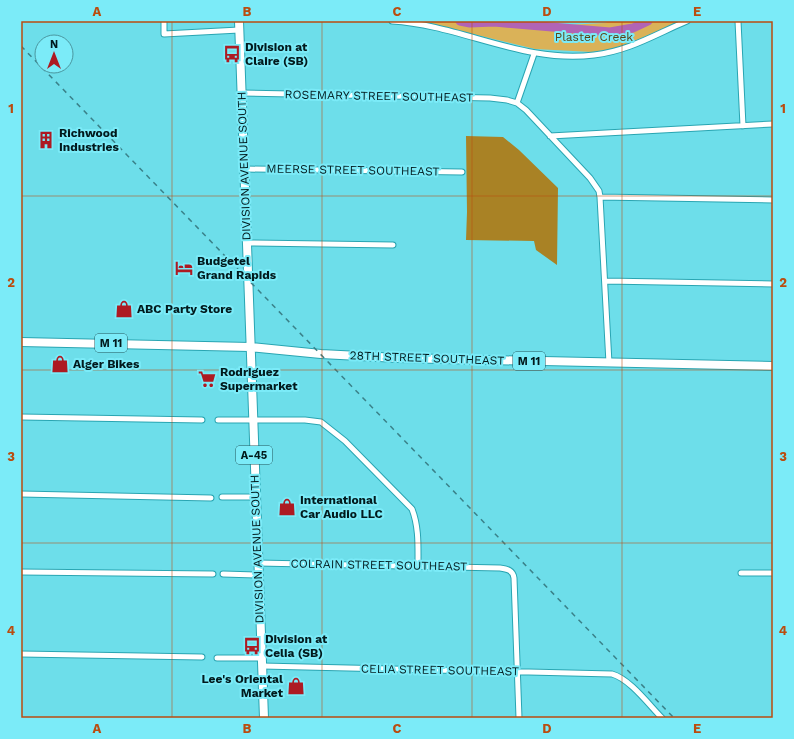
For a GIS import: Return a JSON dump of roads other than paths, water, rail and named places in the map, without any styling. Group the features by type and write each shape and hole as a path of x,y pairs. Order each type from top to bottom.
{"main road":[{"name":"DIVISION AVENUE SOUTH","path":"239,21 252,420 264,718"},
{"name":"M 11","path":"21,342 250,347"},
{"name":"28TH STREET SOUTHEAST","path":"250,347 358,357 773,366"}],"street":[{"path":"164,21 164,34 239,30"},
{"path":"392,21 421,24 534,54 575,57 594,56 634,46 687,21"},
{"path":"738,21 743,126"},
{"path":"534,54 517,103 526,110 590,178 599,191 609,363"},
{"name":"ROSEMARY STREET SOUTHEAST","path":"241,93 490,98 517,103"},
{"path":"550,136 773,124"},
{"name":"MEERSE STREET SOUTHEAST","path":"245,169 462,172"},
{"path":"600,197 773,200"},
{"path":"247,243 393,245"},
{"path":"605,280 773,284"},
{"path":"21,417 202,420"},
{"path":"218,420 306,420 321,422 345,440 412,509 416,520 418,566"},
{"path":"21,494 211,498"},
{"path":"222,497 256,497"},
{"name":"COLRAIN STREET SOUTHEAST","path":"258,563 500,568 509,570 512,572 514,578 518,672"},
{"path":"21,572 213,574"},
{"path":"741,573 773,573"},
{"path":"223,574 258,575"},
{"path":"21,654 202,657"},
{"name":"CELIA STREET SOUTHEAST","path":"217,658 261,662 518,672 612,674 619,676 662,718"},
{"path":"518,672 519,718"}],"waterway":[{"name":"Plaster Creek","path":"460,21 470,23 494,22 610,32 633,28 648,21"}],"railway":[{"path":"21,46 674,718"}],"place":[{"name":"Division at Claire (SB)","path":"232,54"},
{"name":"Richwood Industries","path":"46,140"},
{"name":"Budgetel Grand Rapids","path":"184,268"},
{"name":"ABC Party Store","path":"124,309"},
{"name":"Alger Bikes","path":"60,364"},
{"name":"Rodriguez Supermarket","path":"207,379"},
{"name":"International Car Audio LLC","path":"287,507"},
{"name":"Division at Celia (SB)","path":"252,646"},
{"name":"Lee's Oriental Market","path":"296,686"}]}
